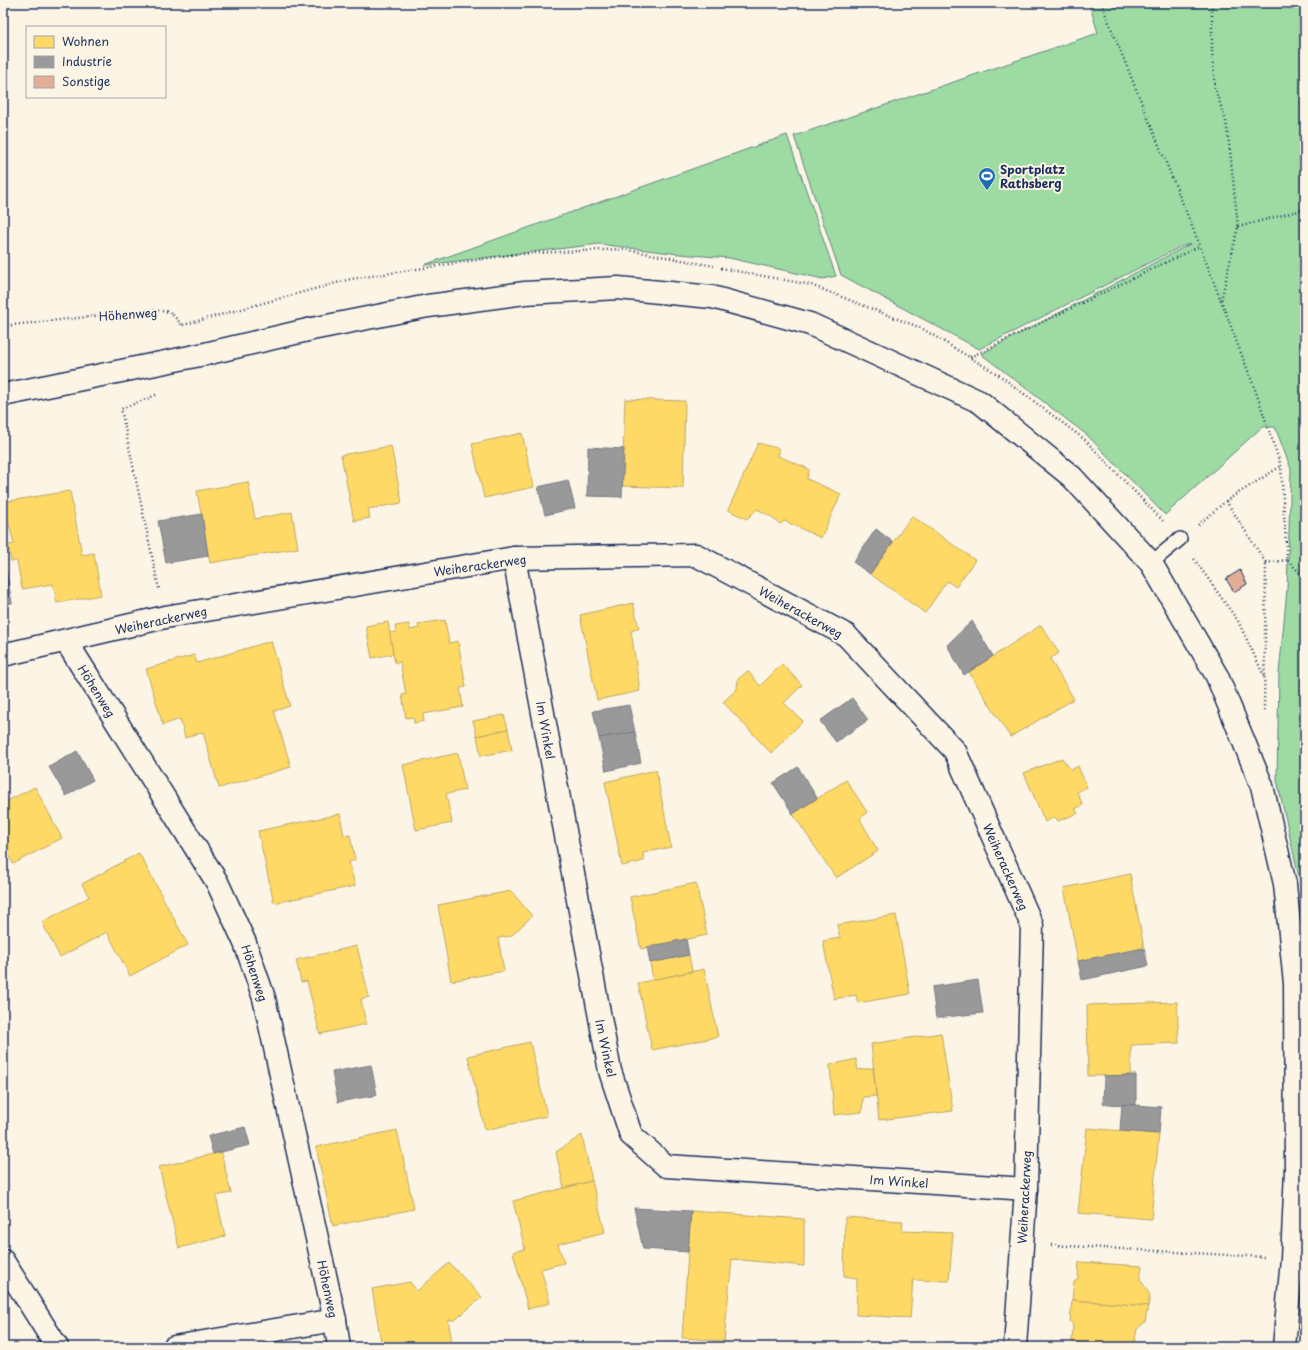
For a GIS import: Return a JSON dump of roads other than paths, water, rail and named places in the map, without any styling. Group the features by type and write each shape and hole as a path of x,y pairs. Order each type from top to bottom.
{"street":[{"path":"3,395 205,354 312,329 428,306 525,292 618,288 712,297 810,324 980,402 1072,477 1151,563 1217,676 1262,786 1285,884 1295,984 1296,1170 1292,1259 1284,1347"},
{"name":"Weiherackerweg","path":"3,655 165,617 514,558 696,556 846,635 955,751 1032,925 1026,1189 1015,1347"},
{"name":"Im Winkel","path":"514,558 610,1071 630,1136 666,1166 1026,1189"},
{"name":"Höhenweg","path":"66,641 217,882 245,943 264,998 335,1320 339,1347"},
{"path":"3,1261 57,1347"},
{"path":"174,1347 335,1320"}],"lane":[{"path":"1151,563 1180,539"}],"place":[{"name":"Sportplatz Rathsberg","path":"987,191"}]}
